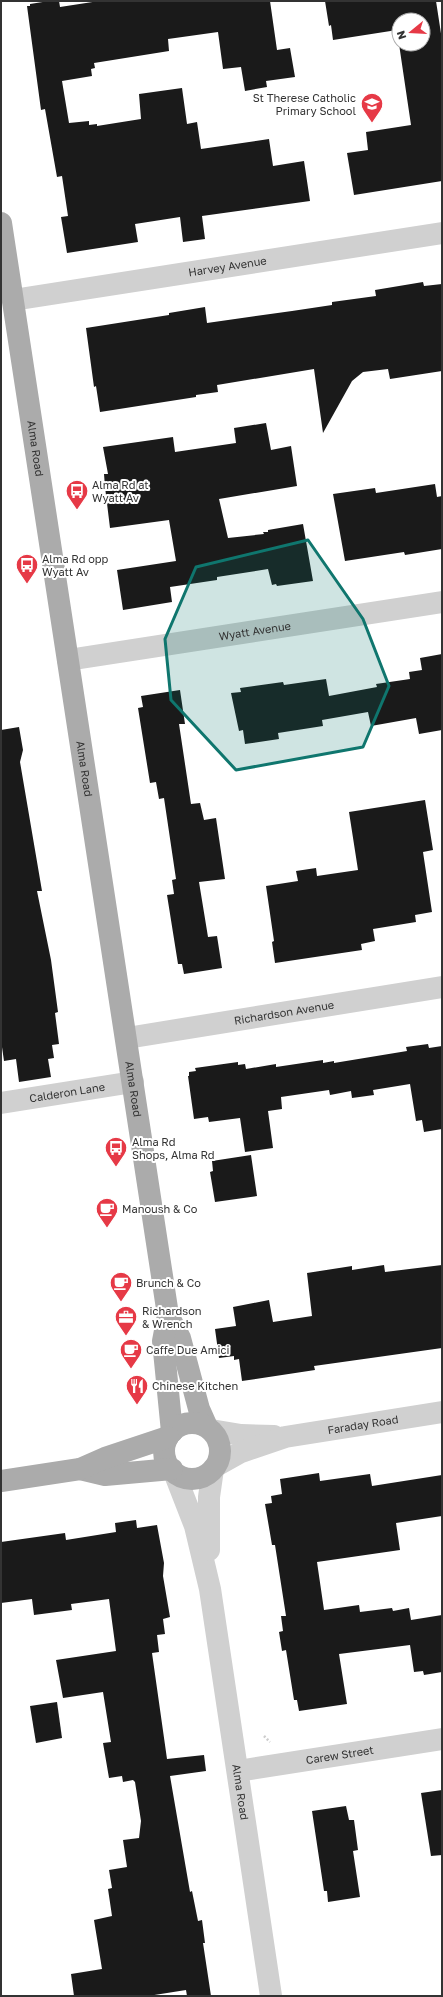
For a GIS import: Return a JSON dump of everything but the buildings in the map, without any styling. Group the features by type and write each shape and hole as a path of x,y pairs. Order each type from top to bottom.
{"main road":[{"name":"Alma Road","path":"1,223 127,1038 168,1315 180,1338 199,1409 209,1429"},
{"name":"Alma Road","path":"168,1315 163,1341 170,1434"},
{"path":"80,1469 104,1458 170,1434 183,1425 190,1423 209,1429 217,1438 220,1448 219,1457 214,1468 199,1478 182,1477 173,1471 165,1458 164,1451 170,1434"},
{"path":"2,1476 80,1469 105,1475 173,1471"}],"street":[{"name":"Harvey Avenue","path":"13,300 442,233"},
{"name":"Wyatt Avenue","path":"68,660 442,602"},
{"name":"Richardson Avenue","path":"127,1038 282,1011 442,987"},
{"name":"Calderon Lane","path":"1,1102 133,1082"},
{"name":"Faraday Road","path":"214,1468 236,1455 285,1437 442,1412"},
{"name":"Faraday Road","path":"209,1429 241,1435 285,1437"},
{"name":"Alma Road","path":"210,1589 208,1509 214,1468"},
{"name":"Alma Road","path":"173,1471 195,1526 210,1589 271,1996"},
{"name":"Carew Street","path":"238,1771 442,1739"}],"highlighted area":[{"path":"308,540 363,619 389,686 363,747 236,770 171,700 165,639 196,567"}],"place":[{"name":"St Therese Catholic Primary School","path":"372,124"},
{"name":"Alma Rd at Wyatt Av","path":"77,510"},
{"name":"Alma Rd opp Wyatt Av","path":"27,584"},
{"name":"Alma Rd Shops, Alma Rd","path":"116,1168"},
{"name":"Manoush & Co","path":"107,1228"},
{"name":"Brunch & Co","path":"121,1302"},
{"name":"Richardson & Wrench","path":"126,1336"},
{"name":"Caffe Due Amici","path":"131,1370"},
{"name":"Chinese Kitchen","path":"137,1406"}]}
